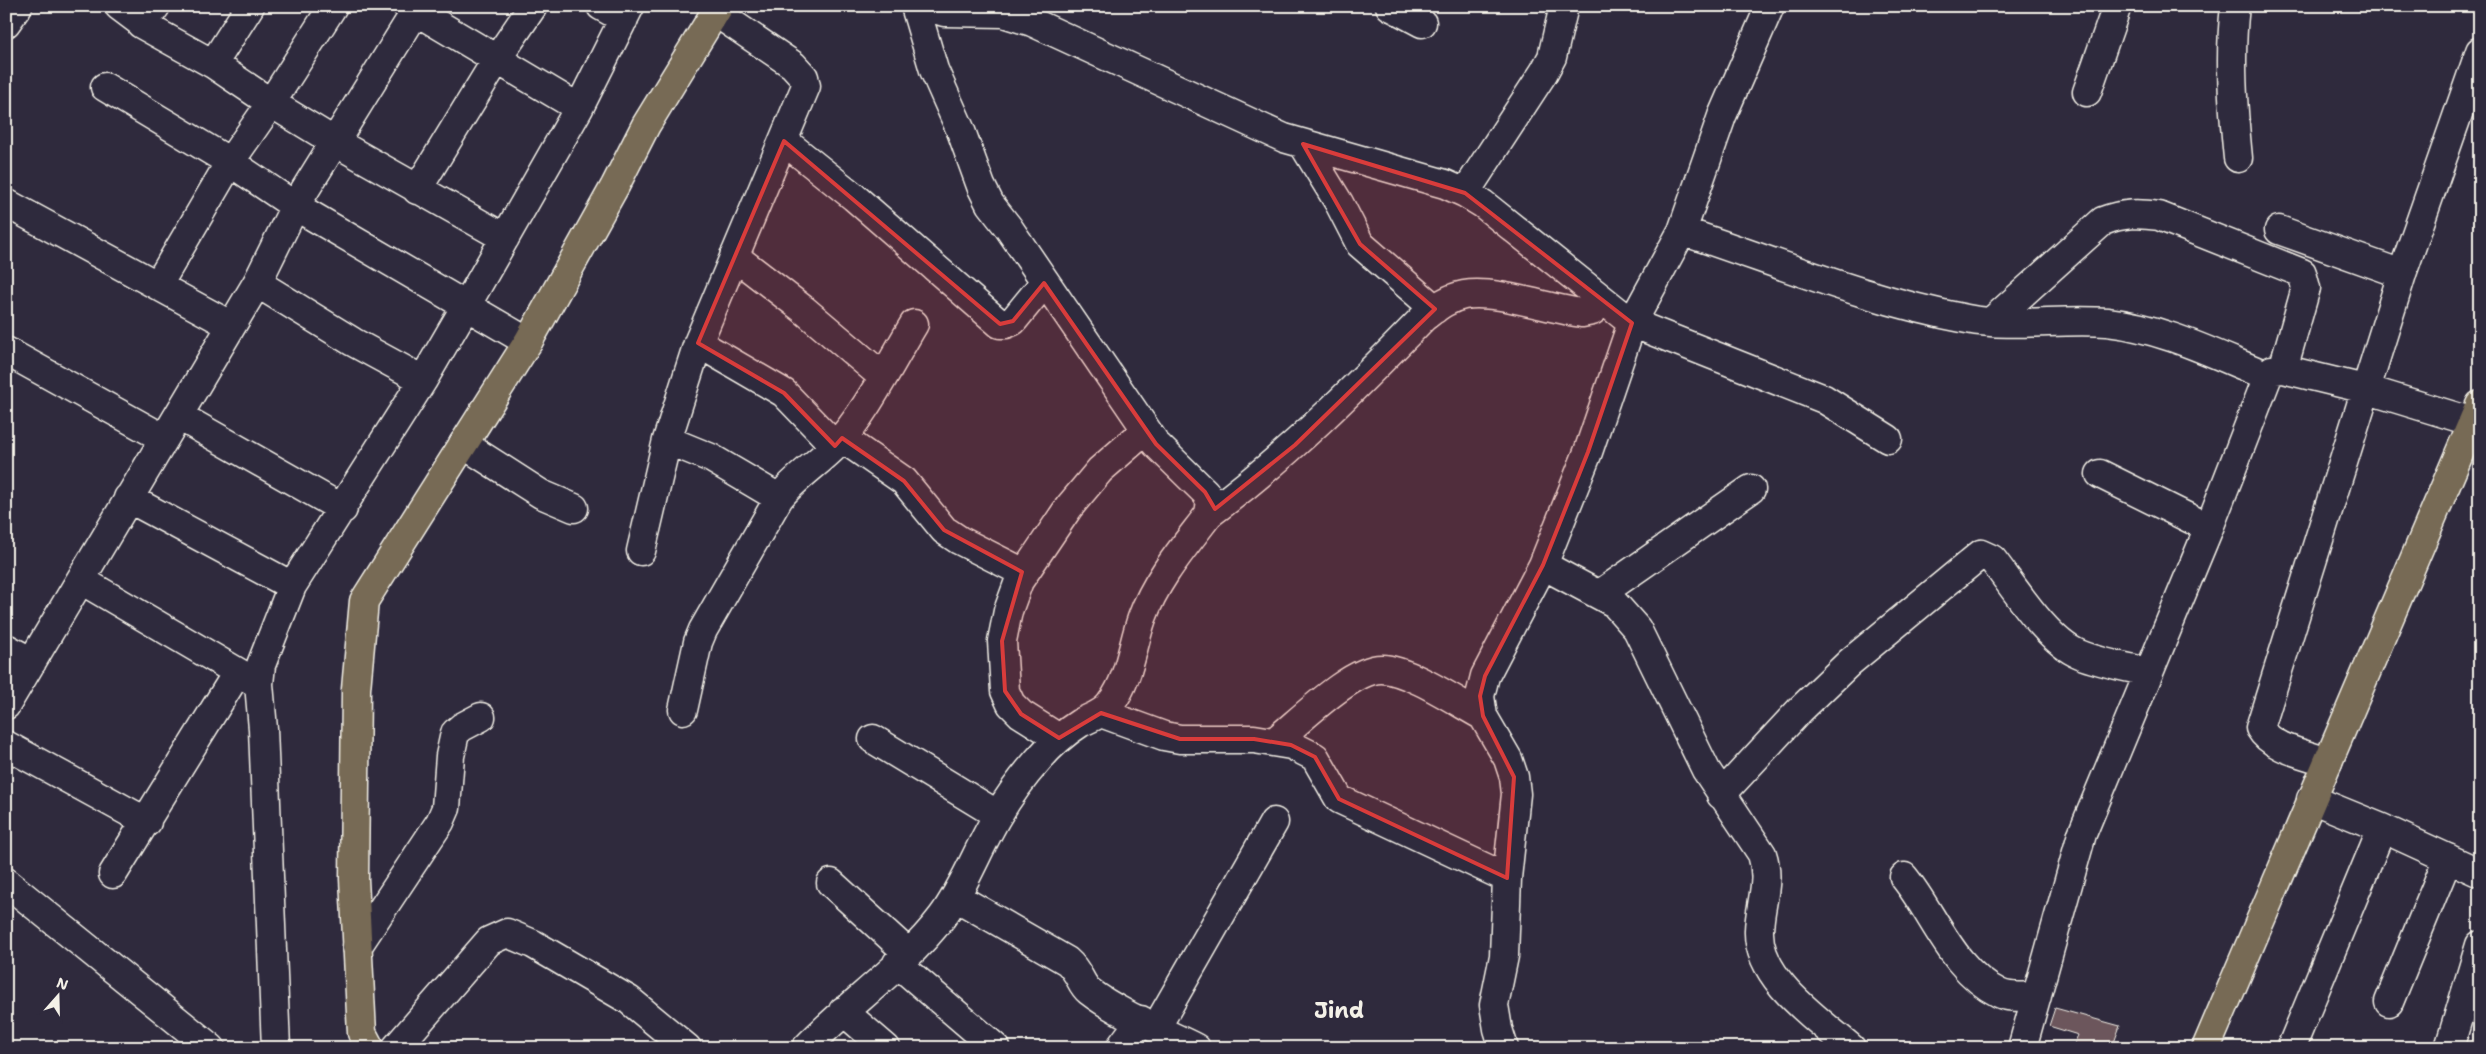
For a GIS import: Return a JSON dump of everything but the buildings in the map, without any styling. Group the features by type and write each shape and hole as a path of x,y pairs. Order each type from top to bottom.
{"main road":[{"path":"370,1048 362,1033 354,879 356,688 364,601 528,342 615,186 646,125 717,9"},
{"path":"2206,1048 2477,413"}],"street":[{"path":"6,23 18,6"},
{"path":"119,6 148,15 213,64 271,103 417,190 505,238"},
{"path":"213,64 250,6"},
{"path":"158,286 230,162 271,103 333,6"},
{"path":"417,190 497,59 533,6"},
{"path":"114,874 147,822 248,679 261,666 292,586 423,380 579,108 627,13 601,6"},
{"path":"915,6 934,70 990,204 1008,227 1044,283 1146,430 1168,458 1206,492 1211,501 1209,514"},
{"path":"1390,6 1422,22"},
{"path":"1465,193 1552,57 1564,6"},
{"path":"1504,1048 1498,1029 1494,1005 1506,941 1507,878 1516,794 1514,777 1508,759 1483,716 1480,696 1485,676 1542,565 1588,452 1632,323 1682,231 1722,116 1770,6"},
{"path":"2087,92 2117,6"},
{"path":"2235,6 2231,79 2238,158"},
{"path":"6,705 163,438 179,416 230,325 257,283 296,206 414,8 579,108"},
{"path":"938,8 996,13 1032,22 1248,122 1303,144 1445,184 1465,193 1483,204 1632,323 1824,399 1888,439"},
{"path":"641,551 667,440 698,343 806,86 804,77 793,65 717,9"},
{"path":"2328,762 2265,738 2260,728 2402,274 2480,51"},
{"path":"106,87 230,162 296,206 528,342"},
{"path":"784,142 854,197 1000,324 1013,321 1044,283"},
{"path":"1303,144 1338,202 1353,234 1360,244 1435,309"},
{"path":"6,203 230,325"},
{"path":"1991,322 2103,221 2119,214 2138,213 2158,216 2302,273 2306,288 2276,372 2208,528 2082,834 2037,996 2030,1046"},
{"path":"2279,230 2402,274"},
{"path":"1682,231 1897,303 1970,320 1991,322 2087,321 2128,325 2276,372 2477,413"},
{"path":"734,256 803,309 882,376"},
{"path":"257,283 423,380"},
{"path":"806,1048 843,1011 903,958 941,918 956,897 998,814 1033,766 1059,738 1101,713 1110,705 1124,679 1142,619 1155,590 1209,514 1256,479 1295,445 1336,407 1424,317 1445,302 1465,295 1505,298 1582,313 1592,311 1604,301"},
{"path":"683,710 698,642 703,630 779,498 787,487 838,442 855,422 914,324"},
{"path":"698,343 784,393 838,442 904,481 944,530 959,540 1024,573"},
{"path":"6,350 163,438"},
{"path":"179,416 342,509"},
{"path":"1059,738 1021,714 1011,704 1005,691 1002,641 1008,611 1024,573 1086,486 1100,470 1146,430"},
{"path":"667,440 710,458 779,498"},
{"path":"463,444 541,494 574,508"},
{"path":"2100,474 2208,528"},
{"path":"1600,594 1751,489"},
{"path":"128,498 292,586"},
{"path":"1721,795 1800,710 1850,662 1981,554 1992,559 2048,631 2060,643 2084,656 2149,672"},
{"path":"1542,565 1600,594 1619,608 1637,629 1721,795 1762,854 1767,882 1759,932 1766,962 1773,975 1783,986 1851,1048"},
{"path":"81,580 248,679 264,739 276,1048"},
{"path":"6,648 32,662"},
{"path":"1275,742 1348,681 1367,671 1382,669 1406,675 1483,716"},
{"path":"1101,713 1164,736 1180,739 1254,739 1291,745 1315,757 1339,798 1507,878"},
{"path":"358,947 440,822 446,808 450,756 456,733 462,727 481,717"},
{"path":"873,739 998,814"},
{"path":"6,745 147,822"},
{"path":"2311,799 2382,828 2480,873"},
{"path":"1120,1048 1148,1024 1274,822"},
{"path":"2292,1048 2382,828"},
{"path":"2389,1002 2448,858"},
{"path":"1904,877 1964,964 1985,984 2000,994 2014,997 2037,996"},
{"path":"6,882 211,1048"},
{"path":"830,883 903,958 996,1048"},
{"path":"956,897 1067,961 1075,967 1088,990 1148,1024 1196,1048"},
{"path":"396,1048 489,941 507,933 533,944 629,1000 687,1048"},
{"path":"2462,1036 2480,945"},
{"path":"843,1011 886,1048"}],"highlighted area":[{"path":"784,141 1000,324 1013,321 1044,283 1156,444 1205,492 1215,509 1295,445 1435,309 1360,244 1303,144 1465,193 1632,323 1588,452 1543,565 1485,676 1480,696 1483,716 1514,777 1507,878 1339,799 1315,757 1291,745 1254,739 1180,739 1101,713 1059,738 1021,714 1005,691 1002,641 1022,572 944,530 904,481 842,438 835,446 784,393 698,343"}],"district":[{"name":"Jind","path":"1339,1010"}]}
